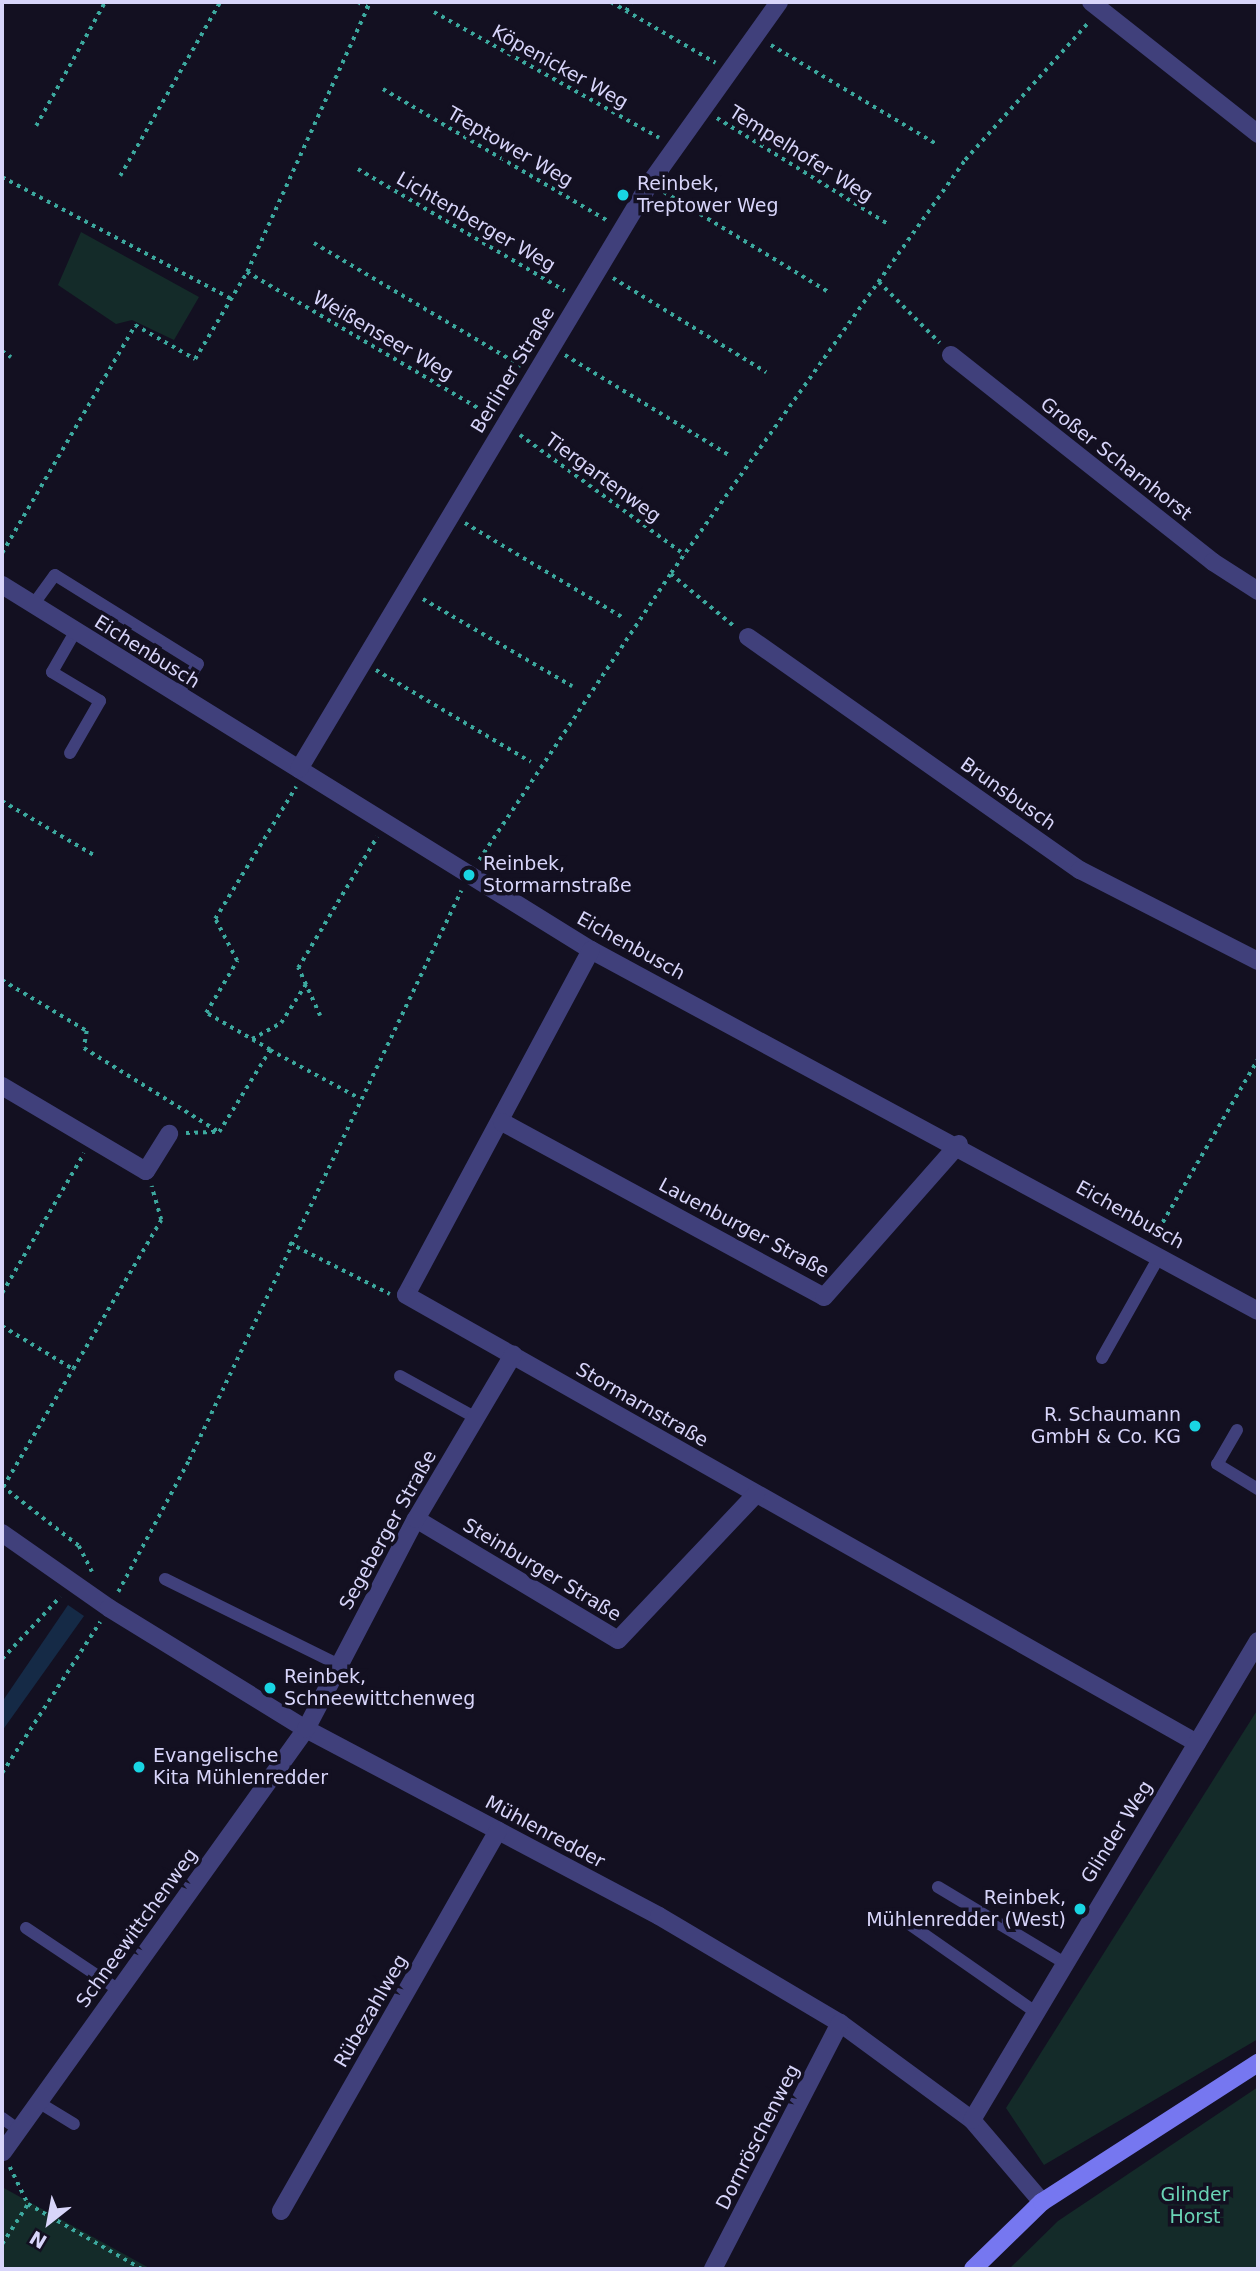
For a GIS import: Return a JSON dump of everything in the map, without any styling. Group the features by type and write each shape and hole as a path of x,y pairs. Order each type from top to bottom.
{"main road":[{"path":"973,2269 1041,2202 1258,2063"}],"street":[{"name":"Berliner Straße","path":"302,771 650,183 699,108 779,2"},
{"path":"1091,2 1114,7 1258,134"},
{"name":"Großer Scharnhorst","path":"951,355 1213,562 1258,591"},
{"name":"Eichenbusch","path":"2,585 176,696 591,950 959,1144 1258,1311"},
{"name":"Brunsbusch","path":"748,637 1080,870 1258,961"},
{"path":"407,1295 502,1122 591,950"},
{"path":"2,1086 146,1171 169,1134"},
{"name":"Lauenburger Straße","path":"502,1122 824,1297 959,1144"},
{"name":"Stormarnstraße","path":"407,1295 1197,1743"},
{"name":"Segeberger Straße","path":"306,1729 416,1519 513,1356"},
{"name":"Steinburger Straße","path":"416,1519 618,1640 756,1494"},
{"name":"Mühlenredder","path":"2,1533 109,1608 306,1729 659,1916 840,2023 972,2120 1041,2202"},
{"name":"Glinder Weg","path":"972,2120 1063,1962 1258,1641"},
{"name":"Schneewittchenweg","path":"3,2152 306,1729"},
{"name":"Rübezahlweg","path":"281,2211 498,1831"},
{"name":"Dornröschenweg","path":"713,2269 840,2023"}],"lane":[{"path":"33,605 55,575 198,664 176,696"},
{"path":"70,753 100,701 52,672 75,632"},
{"path":"1102,1358 1154,1252"},
{"path":"400,1376 475,1418"},
{"path":"1237,1430 1217,1464 1258,1489"},
{"path":"165,1579 340,1665"},
{"path":"938,1887 1063,1962"},
{"path":"905,1921 1034,2011"},
{"path":"26,1928 119,1990"},
{"path":"38,2102 74,2124"},
{"path":"2,2118 19,2130"}],"path":[{"path":"36,126 105,2"},
{"path":"120,176 220,2"},
{"path":"358,2 367,7"},
{"path":"2,553 135,325 195,359 247,272 370,2"},
{"path":"611,2 727,70"},
{"path":"626,11 631,2"},
{"path":"2,1773 109,1608 189,1460 357,1097 469,875 671,573 965,160 1084,23 1114,7"},
{"name":"Köpenicker Weg","path":"434,12 673,146"},
{"path":"753,34 938,145"},
{"name":"Treptower Weg","path":"383,89 622,229"},
{"name":"Tempelhofer Weg","path":"699,108 888,224"},
{"name":"Lichtenberger Weg","path":"358,169 579,299"},
{"path":"2,177 230,299"},
{"path":"650,183 830,293"},
{"path":"314,243 535,374"},
{"path":"597,269 766,372"},
{"name":"Weißenseer Weg","path":"247,272 505,424"},
{"path":"879,282 951,355"},
{"path":"552,347 729,455"},
{"path":"2,351 11,356"},
{"name":"Tiergartenweg","path":"505,424 685,555"},
{"path":"452,515 622,617"},
{"path":"671,573 748,637"},
{"path":"408,590 572,686"},
{"path":"364,663 531,762"},
{"path":"302,771 215,919 237,961 206,1013 357,1097"},
{"path":"2,801 97,857"},
{"path":"320,1016 298,968 385,823"},
{"path":"2,980 87,1031 84,1048 219,1132"},
{"path":"251,1040 281,1023 306,984"},
{"path":"219,1132 270,1050"},
{"path":"1154,1252 1258,1059"},
{"path":"169,1134 219,1132"},
{"path":"2,1293 92,1139"},
{"path":"109,1608 79,1546 2,1487 161,1220 146,1171"},
{"path":"288,1242 382,1294 407,1295"},
{"path":"2,1326 72,1369"},
{"path":"2,1659 73,1583"},
{"path":"3,2152 28,2204 142,2269"},
{"path":"2,2244 28,2204"}],"green space":[{"path":"81,232 199,297 174,340 132,320 116,324 58,285"},
{"path":"1258,1709 1258,2039 1044,2165 1006,2108"},
{"name":"Glinder Horst","path":"1258,2087 1258,2269 1009,2269 1058,2221"},
{"path":"2,2187 93,2237 151,2269 2,2269"}],"water":[{"path":"68,1605 84,1616 2,1731 2,1702"}],"place":[{"name":"Reinbek, Treptower Weg","path":"623,195"},
{"name":"Reinbek, Stormarnstraße","path":"469,875"},
{"name":"R. Schaumann GmbH & Co. KG","path":"1195,1426"},
{"name":"Reinbek, Schneewittchenweg","path":"270,1688"},
{"name":"Evangelische Kita Mühlenredder","path":"139,1767"},
{"name":"Reinbek, Mühlenredder (West)","path":"1080,1909"}]}
